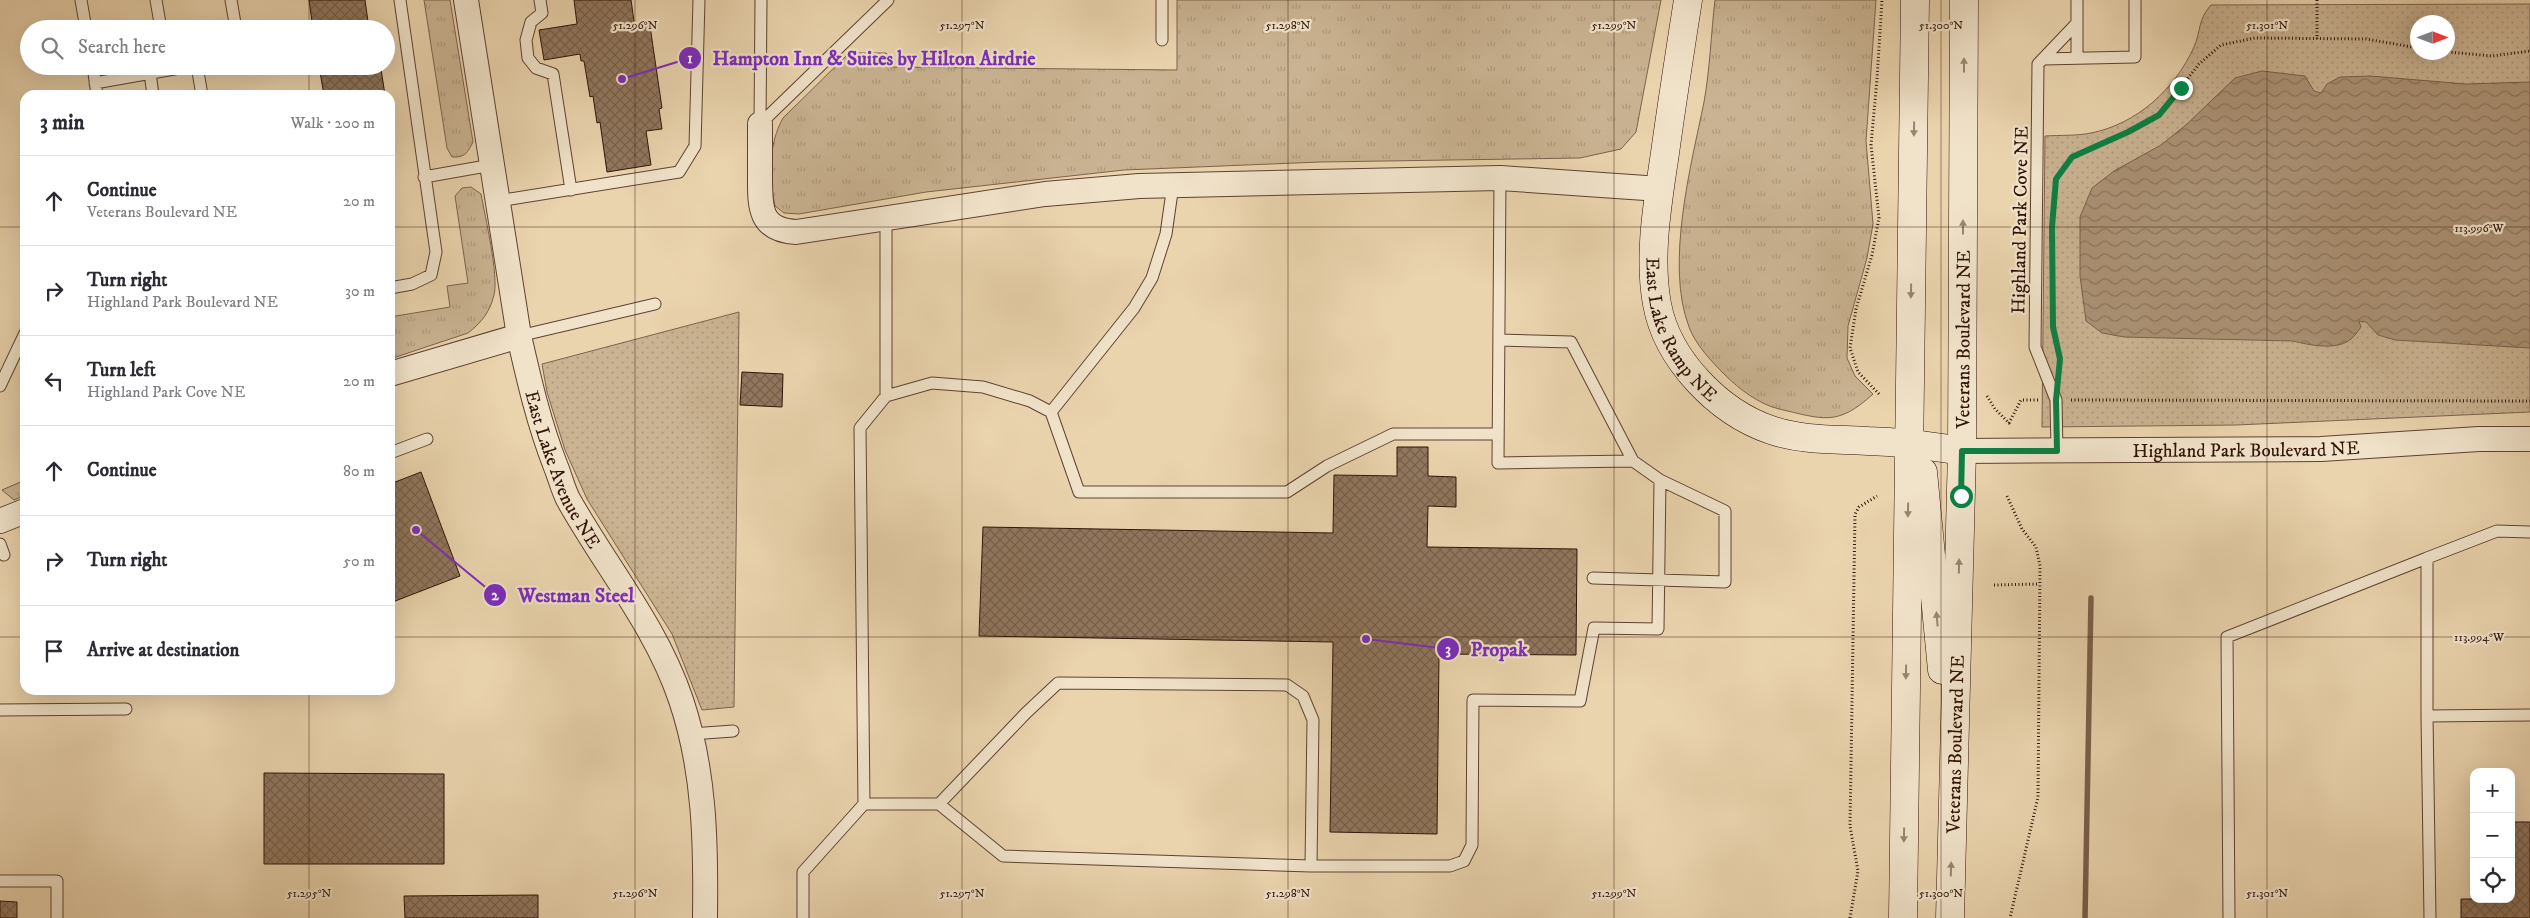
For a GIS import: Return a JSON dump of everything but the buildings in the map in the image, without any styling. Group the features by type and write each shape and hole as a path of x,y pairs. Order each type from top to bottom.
{"main road":[{"name":"East Lake Ramp NE","path":"1688,0 1660,189 1654,274 1657,304 1668,338 1691,373 1714,396 1739,415 1770,430 1821,439 1910,443 1962,451"},
{"path":"1903,918 1915,0"},
{"name":"Veterans Boulevard NE","path":"1950,918 1962,451 1964,0"},
{"path":"1910,443 1923,472 1953,790"}],"street":[{"name":"East Lake Avenue NE","path":"466,0 519,336 546,441 567,497 642,616 681,700 691,734 703,805 705,918"},
{"path":"760,124 760,200 762,214 776,228 796,232 1045,194 1173,185 1500,178 1660,189"},
{"path":"395,373 519,336"},
{"name":"Highland Park Boulevard NE","path":"1962,451 2321,449 2478,439 2530,439"},
{"path":"0,521 20,513"}],"lane":[{"path":"81,0 84,20"},
{"path":"156,0 159,20"},
{"path":"231,0 234,20"},
{"path":"395,287 412,284 431,275 436,252 400,0"},
{"path":"540,0 542,13 531,22 526,40 528,58 536,68 553,74 571,190"},
{"path":"498,201 679,172 695,146 699,0"},
{"path":"760,124 761,0"},
{"path":"760,124 888,0"},
{"path":"1162,0 1162,40"},
{"path":"2077,0 2077,58"},
{"path":"2042,59 2135,57 2135,0"},
{"path":"2042,59 2077,23"},
{"name":"Highland Park Cove NE","path":"2042,59 2038,64 2035,347 2056,400 2057,451"},
{"path":"94,75 97,90"},
{"path":"95,83 144,75"},
{"path":"150,75 152,90"},
{"path":"199,75 201,90"},
{"path":"424,177 492,165"},
{"path":"1500,178 1498,463 1633,461"},
{"path":"1051,412 1134,308 1152,278 1166,234 1173,185"},
{"path":"886,218 886,396"},
{"path":"519,336 655,304"},
{"path":"1499,340 1571,342 1633,461 1660,480 1725,511 1725,582 1593,578"},
{"path":"0,386 20,344"},
{"path":"803,918 803,872 864,804 860,428 886,396 932,383 983,386 1030,402 1051,412 1079,492 1287,492 1327,466 1393,434 1498,434"},
{"path":"395,451 427,439"},
{"path":"864,804 939,804 1003,856 1311,866 1450,866 1464,861 1472,845 1473,700 1580,701 1594,628 1658,629 1660,480"},
{"path":"2229,918 2227,637 2498,531 2530,532"},
{"path":"0,544 4,555"},
{"path":"2427,558 2430,918"},
{"path":"939,804 1026,713 1058,683 1287,685 1303,696 1313,720 1311,866"},
{"path":"0,710 126,709"},
{"path":"2427,716 2530,715"},
{"path":"691,734 734,731"},
{"path":"0,881 56,881 57,918"}],"path":[{"path":"1879,394 1858,372 1850,348 1856,309 1872,255 1879,218 1870,145 1877,79 1882,0"},
{"path":"2317,0 2317,39"},
{"path":"2053,218 2056,179 2072,157 2128,132 2159,115 2199,64 2221,45 2255,38 2366,39 2410,47"},
{"path":"2455,53 2492,56 2530,51"},
{"path":"2053,300 2053,327 2060,359 2056,400"},
{"path":"1987,396 1994,409 2009,422 2021,400 2530,401"},
{"path":"1850,918 1858,871 1850,826 1855,514 1859,507 1877,496"},
{"path":"2007,496 2022,528 2036,547 2039,584 2038,797 2010,918"},
{"path":"1994,585 2039,584"}],"green space":[{"path":"424,0 450,0 473,142 468,151 460,156 452,157 447,148"},
{"path":"1177,0 1661,0 1636,132 1621,149 1580,158 1320,162 1124,170 926,192 799,214 784,213 775,206 771,161 778,128 783,118 849,53 886,53 888,55 889,67 1177,70"},
{"path":"1715,0 1876,0 1866,141 1873,224 1867,258 1848,326 1847,358 1855,376 1873,394 1860,405 1839,416 1829,418 1807,416 1772,407 1757,400 1725,375 1700,346 1689,327 1682,302 1679,274 1680,245 1687,185 1706,90"},
{"path":"2530,4 2530,412 2236,425 2042,427 2045,136 2086,134 2124,122 2139,113 2165,90 2186,62 2194,47 2200,25 2211,5"},
{"path":"471,187 481,194 495,274 494,295 490,307 481,321 468,333 395,357 395,316 450,307 447,286 468,283 455,196 462,188"},
{"path":"739,312 734,707 702,710 672,634 587,499 565,450 547,392 542,364"},
{"path":"20,482 20,497 14,500 2,490"}],"water":[{"path":"2262,71 2305,76 2314,91 2321,93 2327,84 2340,77 2370,76 2466,84 2530,82 2530,348 2395,340 2378,335 2366,322 2359,321 2361,327 2351,339 2338,345 2323,346 2293,341 2124,337 2102,333 2086,321 2080,276 2080,217 2092,188 2114,171 2161,145 2187,124 2235,78"}],"waterway":[{"path":"2085,918 2091,598"}],"place":[{"name":"Hampton Inn & Suites by Hilton Airdrie","path":"622,79"},
{"name":"Westman Steel","path":"416,530"},
{"name":"Propak","path":"1366,639"}],"route":[{"path":"1961,496 1962,451 2057,451 2056,400 2060,350 2053,327 2052,227 2056,179 2072,157 2128,132 2159,115 2181,88"}]}
